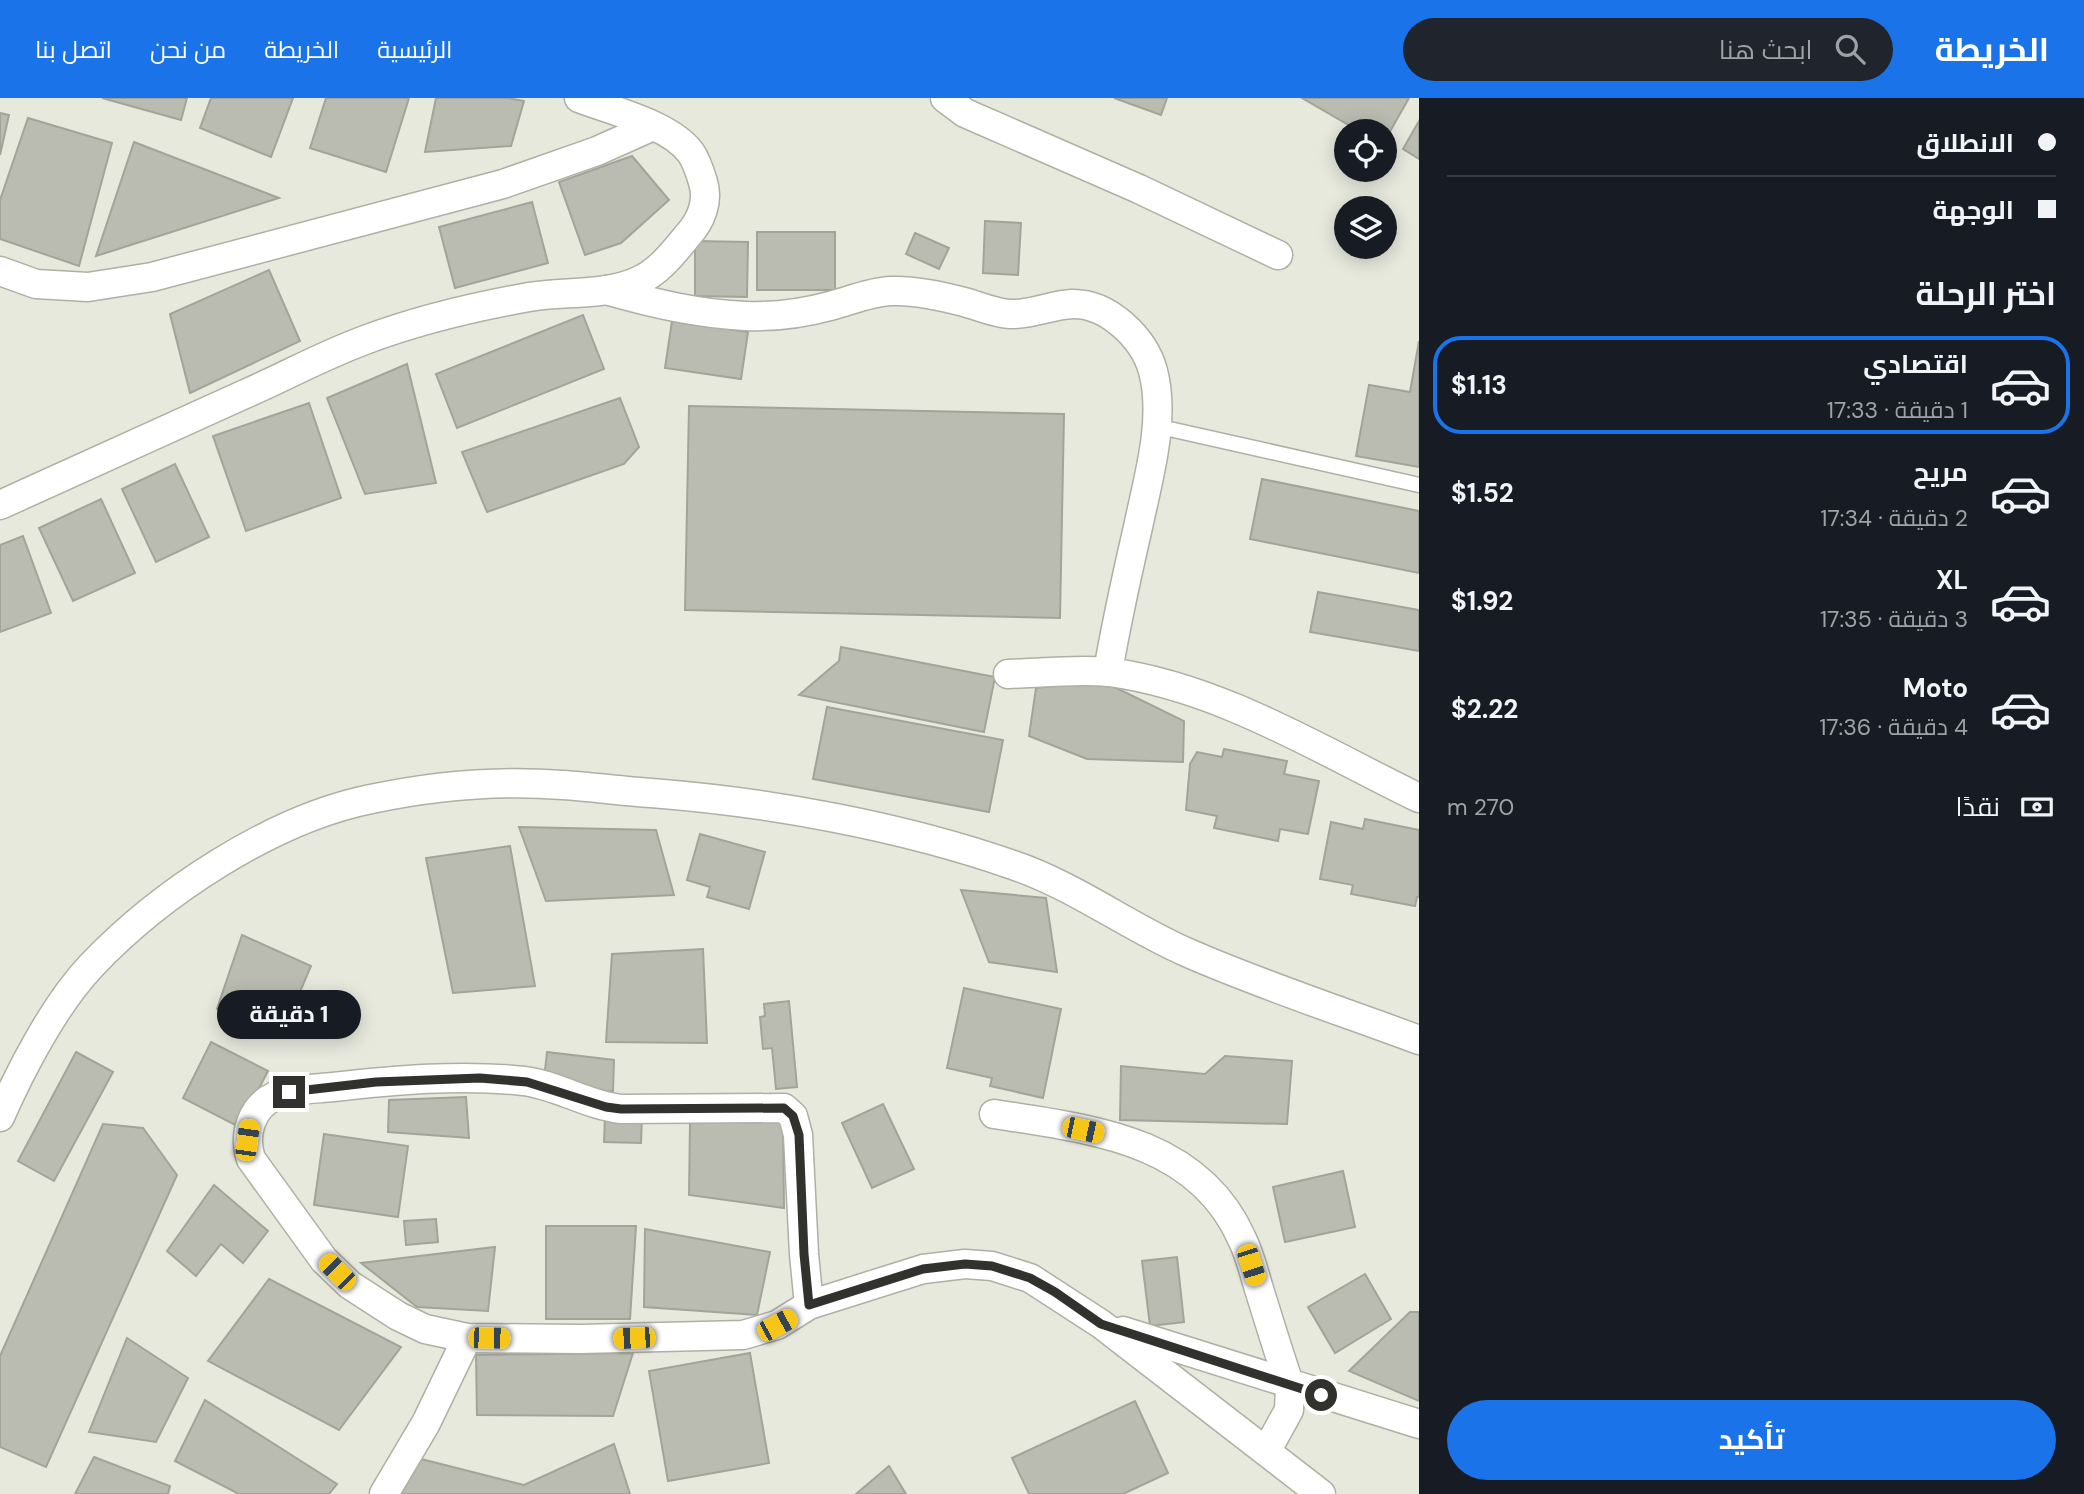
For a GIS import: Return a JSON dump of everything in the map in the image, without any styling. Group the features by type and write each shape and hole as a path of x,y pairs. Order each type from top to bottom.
{"street":[{"path":"0,505 250,392 330,352 391,330 461,311 531,297 603,289 638,281 663,265 694,229 704,208 705,187 698,166 690,152 677,139 653,126 579,98"},
{"path":"945,98 965,113 1139,189 1278,255"},
{"path":"0,271 36,284 88,287 152,277 503,184 597,151 653,126"},
{"path":"603,289 660,305 747,316 828,307 868,294 894,291 963,302 1000,313 1013,314 1075,304 1108,314 1144,349 1153,371 1156,426 1153,458 1108,672"},
{"path":"1008,674 1108,672 1208,697 1261,720 1419,798"},
{"path":"0,1117 40,1040 89,967 120,938 200,876 253,842 313,815 370,799 443,788 513,784 560,785 721,799 863,825 960,847 1054,881 1186,952 1419,1040"},
{"path":"809,1305 799,1135 793,1116 784,1108 621,1109 606,1107 527,1082 480,1078 376,1082 289,1092 274,1097 263,1105 249,1126 247,1150 251,1159 324,1260 350,1285 398,1316 425,1329 467,1338 580,1339 743,1335 777,1325 809,1305 923,1269 965,1264 992,1266 1030,1278 1055,1292 1101,1324 1321,1494"},
{"path":"994,1114 1125,1139 1171,1159 1210,1188 1232,1218 1243,1240 1290,1386 1289,1410 1266,1450"},
{"path":"1101,1324 1290,1386 1419,1424"},
{"path":"384,1494 426,1423 467,1338"}],"lane":[{"path":"1156,426 1419,485"}],"building":[{"path":"102,98 187,98 181,120"},
{"path":"211,98 293,98 271,157 200,128"},
{"path":"326,98 409,98 386,172 310,148"},
{"path":"436,98 508,98 524,101 511,146 425,152"},
{"path":"1114,98 1167,98 1161,115"},
{"path":"1302,98 1409,98 1397,119 1338,119"},
{"path":"0,113 9,115 0,155"},
{"path":"28,118 112,143 79,266 0,239 0,200"},
{"path":"1419,121 1419,159 1403,149"},
{"path":"134,142 279,198 96,256"},
{"path":"632,156 669,200 621,243 585,255 559,182"},
{"path":"532,202 548,263 455,288 439,227"},
{"path":"985,221 1021,223 1018,275 983,273"},
{"path":"757,232 835,232 835,290 757,290"},
{"path":"915,233 949,248 939,269 906,254"},
{"path":"695,241 748,242 747,297 695,296"},
{"path":"269,270 300,341 190,393 170,314"},
{"path":"583,315 604,369 457,428 436,374"},
{"path":"672,321 748,332 741,379 665,368"},
{"path":"1419,341 1419,467 1356,456 1369,385 1410,392"},
{"path":"407,364 436,483 365,494 327,398"},
{"path":"620,398 639,447 624,464 487,512 462,452"},
{"path":"309,403 341,498 246,531 213,436"},
{"path":"689,406 1064,414 1060,618 685,610"},
{"path":"175,464 209,537 156,562 122,489"},
{"path":"1262,479 1419,511 1419,573 1250,539"},
{"path":"101,499 135,573 73,601 39,528"},
{"path":"23,536 51,613 0,632 0,545"},
{"path":"1318,592 1419,610 1419,651 1310,632"},
{"path":"841,647 995,677 984,732 799,695 839,661"},
{"path":"1100,680 1184,721 1183,762 1087,759 1029,736 1036,688"},
{"path":"827,707 1003,740 989,812 813,779"},
{"path":"1224,749 1287,761 1284,774 1319,781 1308,834 1280,829 1278,841 1214,828 1217,816 1186,810 1190,764 1197,752 1222,757"},
{"path":"1365,819 1419,830 1419,897 1415,906 1351,894 1353,885 1320,879 1331,822 1363,829"},
{"path":"519,827 656,830 674,895 546,901"},
{"path":"700,834 765,852 749,909 707,897 710,887 687,880"},
{"path":"510,846 535,986 453,993 426,858"},
{"path":"961,890 1046,898 1057,972 989,962"},
{"path":"242,935 311,966 282,1034 217,1009"},
{"path":"703,949 707,1043 606,1042 612,954"},
{"path":"964,988 1061,1009 1043,1098 990,1086 992,1078 947,1068"},
{"path":"789,1001 797,1087 776,1089 772,1048 763,1049 760,1017 765,1016 764,1004"},
{"path":"211,1042 268,1071 239,1127 183,1098"},
{"path":"76,1052 113,1072 54,1181 18,1161"},
{"path":"547,1052 614,1060 613,1091 599,1093 544,1079"},
{"path":"1225,1056 1292,1061 1287,1124 1120,1120 1121,1066 1205,1074"},
{"path":"466,1097 469,1138 388,1132 389,1100"},
{"path":"883,1104 914,1169 872,1188 842,1123"},
{"path":"605,1115 642,1115 641,1143 604,1142"},
{"path":"690,1122 783,1122 784,1208 689,1195"},
{"path":"103,1124 143,1128 177,1175 46,1467 0,1447 0,1356"},
{"path":"324,1134 408,1146 398,1217 314,1205"},
{"path":"1343,1171 1355,1227 1285,1242 1273,1187"},
{"path":"214,1185 268,1231 243,1263 221,1244 196,1276 167,1251"},
{"path":"436,1219 438,1242 406,1245 404,1221"},
{"path":"546,1226 636,1226 630,1319 546,1319"},
{"path":"645,1229 770,1252 757,1315 644,1307"},
{"path":"495,1247 488,1311 417,1307 361,1263"},
{"path":"1177,1257 1184,1322 1150,1326 1142,1261"},
{"path":"1365,1274 1391,1319 1335,1353 1308,1307"},
{"path":"269,1279 401,1347 339,1430 208,1361"},
{"path":"1410,1312 1419,1312 1419,1401 1349,1371"},
{"path":"127,1338 188,1378 156,1442 89,1432"},
{"path":"633,1353 613,1416 477,1415 476,1355"},
{"path":"750,1353 769,1463 668,1481 649,1371"},
{"path":"205,1400 337,1484 329,1494 239,1494 175,1461"},
{"path":"1135,1401 1168,1473 1123,1494 1029,1494 1012,1458"},
{"path":"614,1444 630,1494 401,1494 421,1459 524,1485"},
{"path":"94,1457 170,1486 168,1494 75,1494"},
{"path":"889,1466 906,1494 856,1494"}],"route":[{"path":"289,1092 376,1082 480,1078 546,1086 606,1107 621,1109 784,1108 796,1121 799,1135 809,1305 923,1269 965,1264 992,1266 1030,1278 1101,1324 1321,1395"}]}
